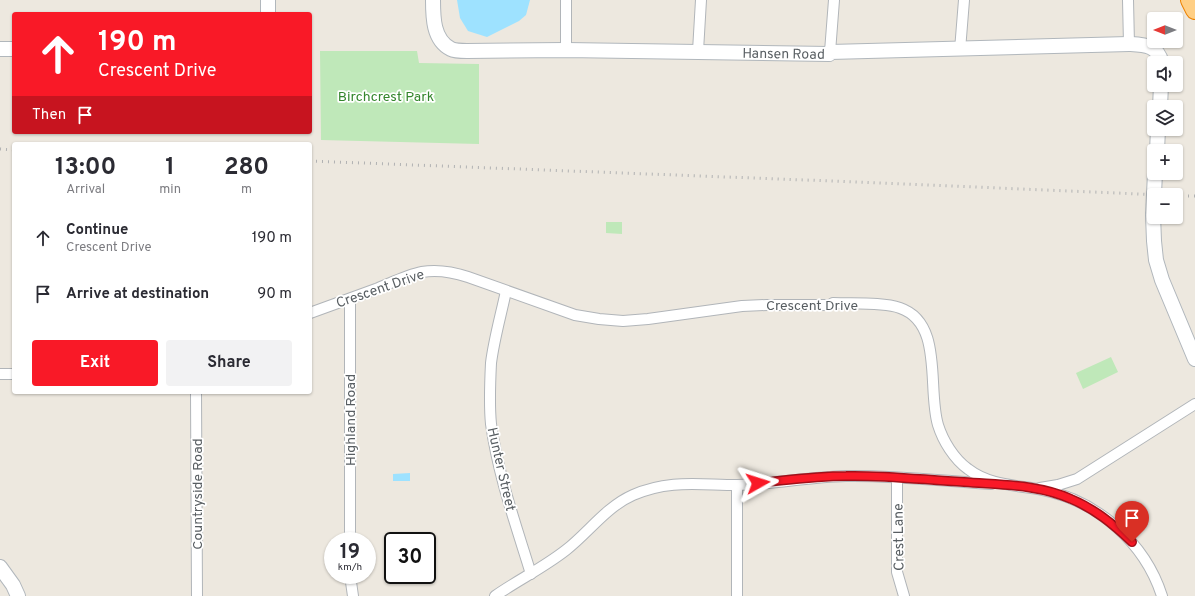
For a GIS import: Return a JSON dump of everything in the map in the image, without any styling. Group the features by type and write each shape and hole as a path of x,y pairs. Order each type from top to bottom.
{"highway":[{"path":"1190,0 1195,10"}],"street":[{"path":"268,0 268,12"},
{"name":"Hansen Road","path":"433,0 433,19 440,39 452,49 467,51 698,51 829,54 830,52 960,50 1130,44 1146,45 1154,48 1160,56"},
{"path":"566,0 566,50"},
{"path":"698,51 701,0"},
{"path":"830,52 834,0"},
{"path":"960,50 964,0"},
{"path":"1128,0 1130,44"},
{"path":"0,49 12,49"},
{"path":"1155,180 1153,215 1156,260 1162,280 1195,360"},
{"name":"Crescent Drive","path":"312,312 409,276 423,272 438,271 454,272 575,315 599,319 624,321 742,306 767,305 830,305 833,303 899,308 915,317 926,332 929,345 938,424 945,442 952,452 968,469 984,479 1001,484 1045,490 1070,498 1092,509 1114,524 1132,542 1147,563 1159,586 1162,596"},
{"name":"Hunter Street","path":"506,291 492,361 490,392 491,422 503,483 531,574"},
{"name":"Highland Road","path":"350,299 350,532"},
{"path":"0,374 12,374"},
{"name":"Countryside Road","path":"196,394 197,596"},
{"path":"495,596 566,550 613,506 653,487 675,484 737,484 809,477 847,476 1039,488 1058,485 1077,479 1195,404"},
{"name":"Crest Lane","path":"897,478 897,572 904,596"},
{"path":"737,484 737,596"},
{"path":"0,567 13,585 18,596"},
{"path":"351,584 353,596"}],"green space":[{"name":"Birchcrest Park","path":"320,51 417,51 419,63 479,64 479,144 321,140"},
{"path":"606,222 622,222 622,234 606,233"},
{"path":"1111,357 1118,372 1083,389 1076,373"}],"water":[{"path":"457,0 530,0 526,15 519,21 487,37 468,31 460,18"},
{"path":"410,473 410,481 393,481 393,474"}],"railway":[{"path":"0,149 12,150"},
{"path":"312,161 1147,194"},
{"path":"1183,196 1195,196"}],"route":[{"path":"758,483 809,477 847,476 1019,486 1045,490 1070,498 1092,509 1114,524 1132,542"}]}
